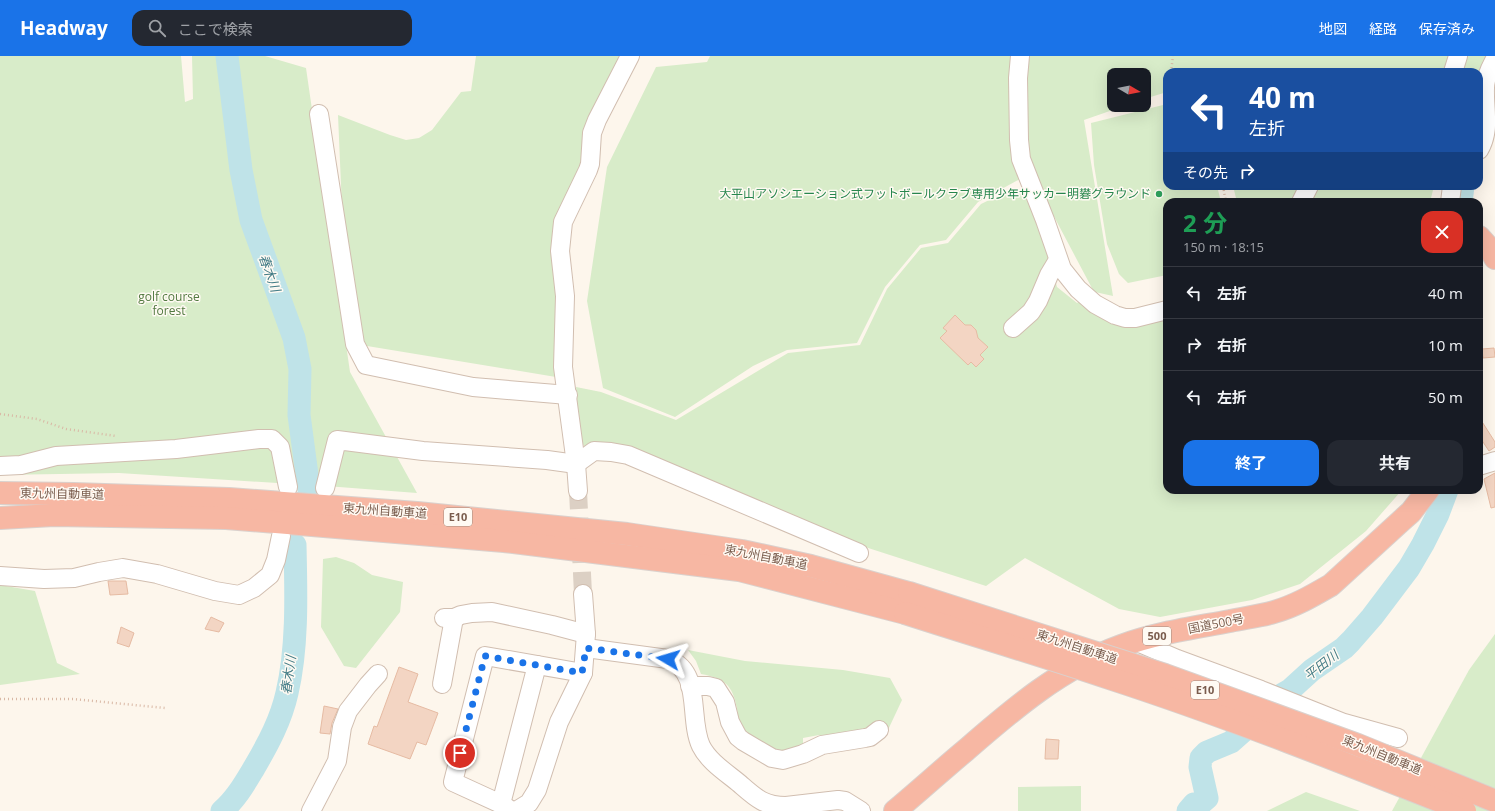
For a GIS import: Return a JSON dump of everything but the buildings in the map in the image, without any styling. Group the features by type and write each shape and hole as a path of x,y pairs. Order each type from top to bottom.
{"highway":[{"path":"1483,241 1491,250 1495,258"},
{"name":"東九州自動車道","path":"0,493 229,499 417,513 627,534 742,550 811,566 1109,678 1199,709 1373,774 1465,811"},
{"name":"国道500号","path":"895,811 1011,710 1034,693 1086,661 1135,641 1273,612 1304,601 1331,585 1401,521 1416,506 1425,494"},
{"name":"東九州自動車道","path":"0,518 54,515 226,518 504,541 739,570 907,603 1165,675 1358,745 1495,801"}],"street":[{"path":"578,491 568,395 563,367 565,296 560,251 562,232 567,214 588,170 592,133 597,120 630,56"},
{"path":"1020,56 1018,78 1019,140 1021,159 1062,269 1078,289 1095,304 1108,312 1125,318 1135,318 1163,311"},
{"path":"1454,68 1458,56"},
{"path":"1483,139 1485,134 1486,114 1486,78 1495,59"},
{"path":"319,114 354,344 366,365 473,387 568,395"},
{"path":"1013,328 1031,312 1058,260"},
{"path":"0,466 21,464 56,456 176,449 259,439 272,439 280,447 288,487"},
{"path":"325,488 337,440 423,451 548,460 576,464 594,451 611,452 628,455 859,553"},
{"path":"1483,465 1495,461"},
{"path":"0,576 44,580 74,578 123,568 156,574 215,591 239,595 254,588 270,575 276,560 281,536"},
{"path":"582,673 485,656 453,782 510,809 529,803 537,790 559,722 582,673 586,641 583,594"},
{"path":"442,684 449,618 472,613 496,613 552,625 586,641 668,659 677,663 687,674 699,739 703,749 714,762 752,794 766,804 777,806 830,800 845,800 861,811"},
{"path":"1135,641 1177,659 1344,723 1398,738"},
{"path":"510,809 537,665"},
{"path":"310,811 337,761 342,727 348,711 378,674"},
{"path":"690,686 708,686 716,688 725,702 732,728 742,741 777,760 783,760 803,754 822,745 870,737 879,730"}],"path":[{"path":"1172,68 1173,56"},
{"path":"0,414 37,418 66,429 119,436"},
{"path":"0,699 73,699 165,708"}],"green space":[{"name":"golf course forest","path":"0,56 181,56 185,102 193,99 192,56 265,56 306,68 350,372 417,493 119,473 0,475"},
{"path":"476,56 624,56 578,180 560,303 556,377 361,345 343,232 338,115 406,140 419,138 432,130 461,92 471,91"},
{"path":"710,56 1450,56 1445,68 1163,68 1163,93 1151,97 1151,68 1107,68 1107,112 1084,120 1113,296 1095,292 1102,314 1163,314 1163,494 1398,494 1366,531 1300,584 1252,600 1160,617 1119,609 1025,558 986,586 862,546 585,448 579,436 576,387 601,392 676,420 788,353 860,345 887,289 921,248 948,243 981,204 1010,190 1029,197 1043,232 1057,287 1077,303 1094,292 1031,173 978,202 946,240 920,245 885,287 857,343 787,350 753,366 675,417 603,388 587,301 607,167 656,67 707,62"},
{"path":"1460,56 1487,56 1481,68 1455,68"},
{"name":"大平山アソシエーション式フットボールクラブ専用少年サッカー明礬グラウンド","path":"1163,105 1163,190 1218,190 1220,198 1163,198 1163,276 1128,283 1119,274 1107,244 1094,165 1091,123 1135,112 1151,112 1151,108"},
{"path":"1234,190 1433,190 1431,198 1236,198"},
{"path":"336,557 354,563 372,575 403,582 400,612 356,668 344,666 321,627 323,559"},
{"path":"0,585 35,591 57,663 80,674 0,685"},
{"path":"1495,634 1495,811 1392,811 1469,670"},
{"path":"688,650 745,661 843,670 890,678 902,700 887,732 863,731 823,738 819,735 803,738 803,747 788,751 779,751 758,740 741,727 735,701 730,688 716,678 701,674 696,661"},
{"path":"1081,786 1081,811 1018,811 1018,787"},
{"path":"1306,792 1360,811 1267,811"}],"waterway":[{"name":"春木川","path":"227,56 241,170 251,220 294,338 300,369 299,415 309,490"},
{"name":"平田川","path":"1462,190 1462,198"},
{"name":"平田川","path":"1188,811 1194,804 1199,805 1207,798 1200,767 1201,758 1207,752 1231,742 1283,694 1290,690 1312,670 1344,648 1351,641 1372,617 1409,568 1438,514 1446,494"},
{"name":"春木川","path":"222,811 244,785 274,732 287,693 291,675 295,638 295,545"}],"tunnel":[{"path":"578,491 583,594"}],"place":[{"name":"大平山アソシエーション式フットボールクラブ専用少年サッカー明礬グラウンド","path":"1159,194"}],"route":[{"path":"460,753 485,656 582,673 586,648 668,659"}]}
